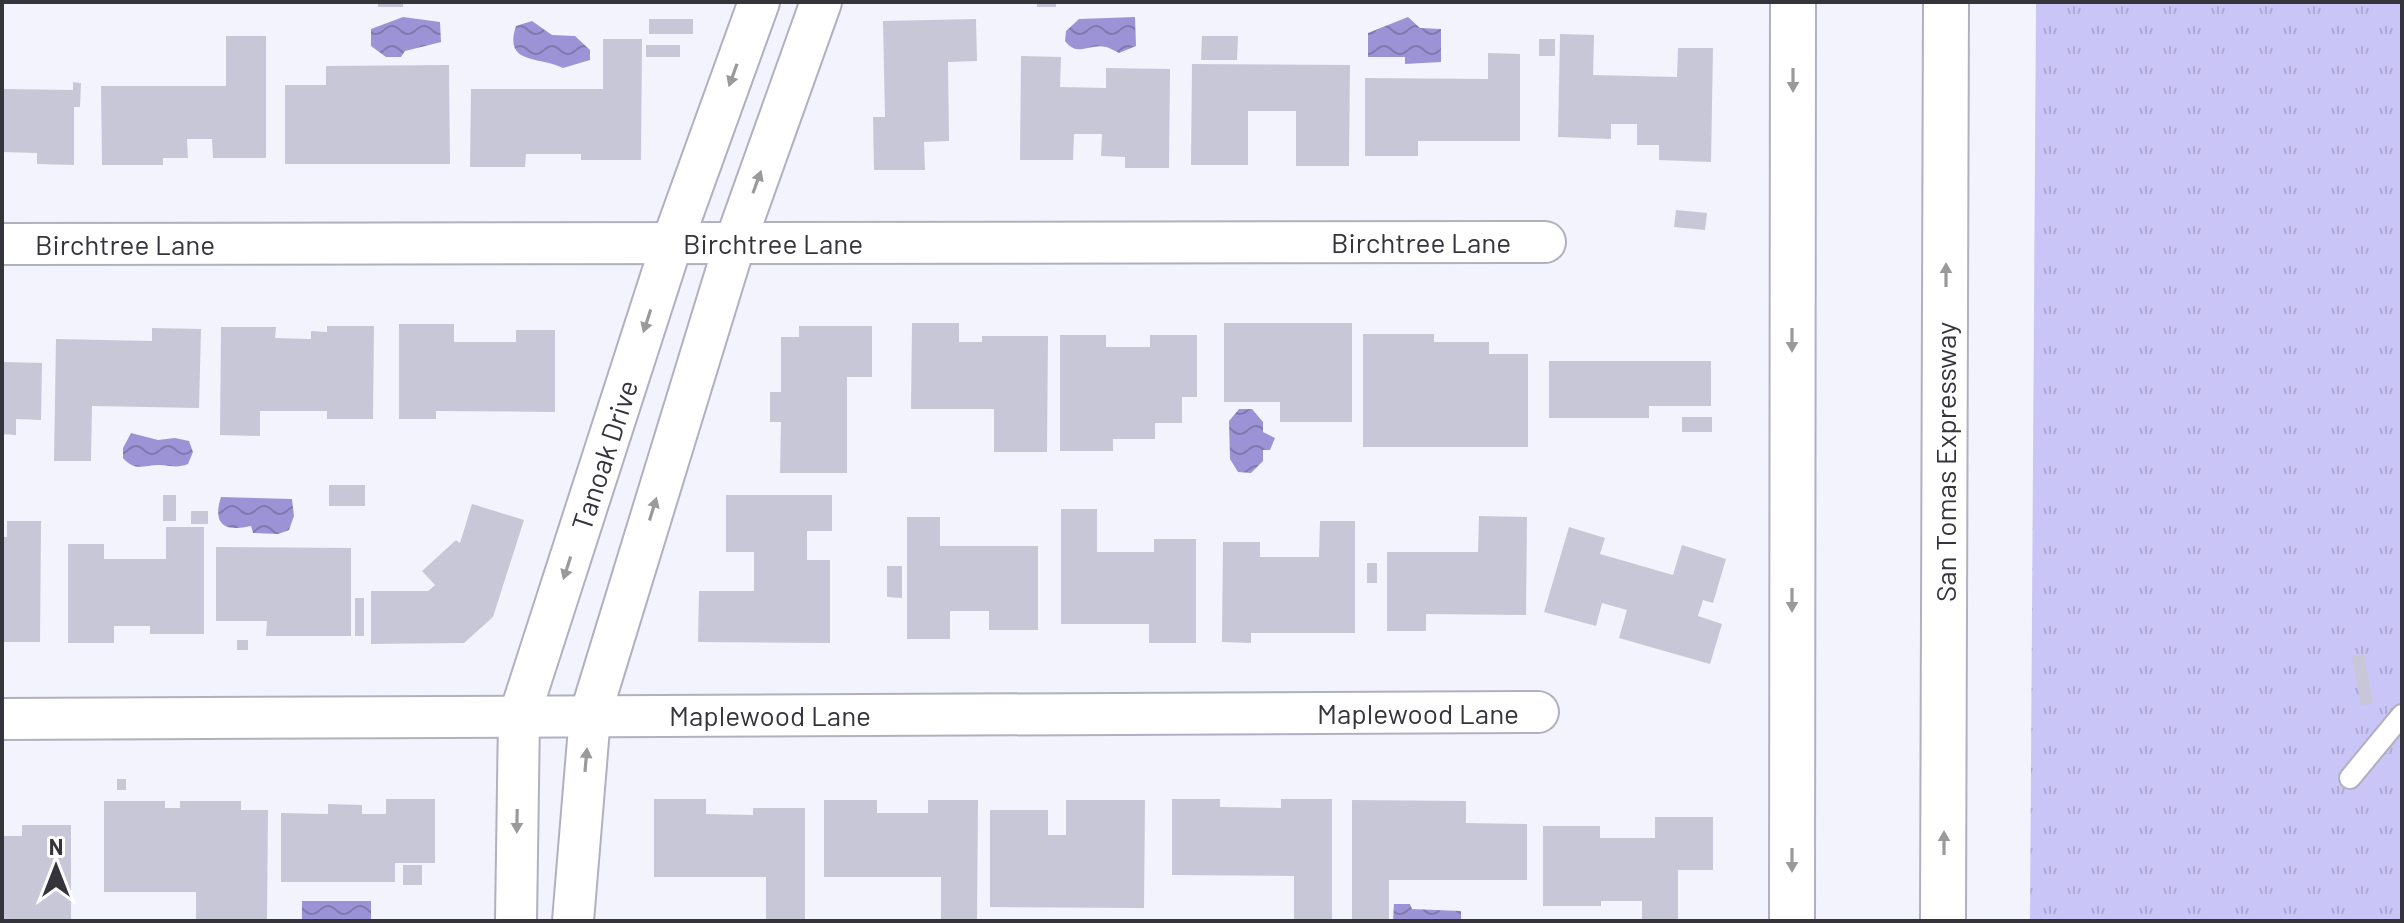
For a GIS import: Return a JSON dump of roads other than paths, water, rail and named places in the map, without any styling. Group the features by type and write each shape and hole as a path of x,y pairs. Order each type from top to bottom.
{"highway":[{"path":"1792,921 1793,2"},
{"name":"San Tomas Expressway","path":"1943,921 1946,2"}],"street":[{"name":"Tanoak Drive","path":"516,921 519,717 672,243 759,2"},
{"path":"573,921 590,716 735,243 821,2"},
{"name":"Birchtree Lane","path":"2,244 1545,242"},
{"name":"Maplewood Lane","path":"2,719 1538,712"}],"lane":[{"path":"2350,778 2402,715"}],"water":[{"path":"403,17 440,22 441,42 405,51 401,57 386,57 371,46 371,29"},
{"path":"1135,17 1136,46 1119,53 1100,46 1074,49 1065,41 1066,31 1079,19"},
{"path":"1408,17 1420,28 1441,29 1441,62 1405,64 1405,57 1368,57 1368,33"},
{"path":"532,21 552,35 575,36 590,50 590,60 563,68 519,53 513,39 516,26"},
{"path":"1239,409 1252,409 1263,422 1263,432 1275,438 1270,450 1263,450 1263,461 1251,473 1238,472 1230,459 1229,421"},
{"path":"131,433 158,440 175,438 189,441 193,452 188,464 141,467 128,463 123,458 123,448"},
{"path":"221,497 292,499 294,516 289,530 278,534 253,533 251,526 228,527 218,514"},
{"path":"302,901 371,901 371,921 302,921"},
{"path":"1394,904 1410,904 1412,909 1461,911 1461,921 1393,921"}]}
